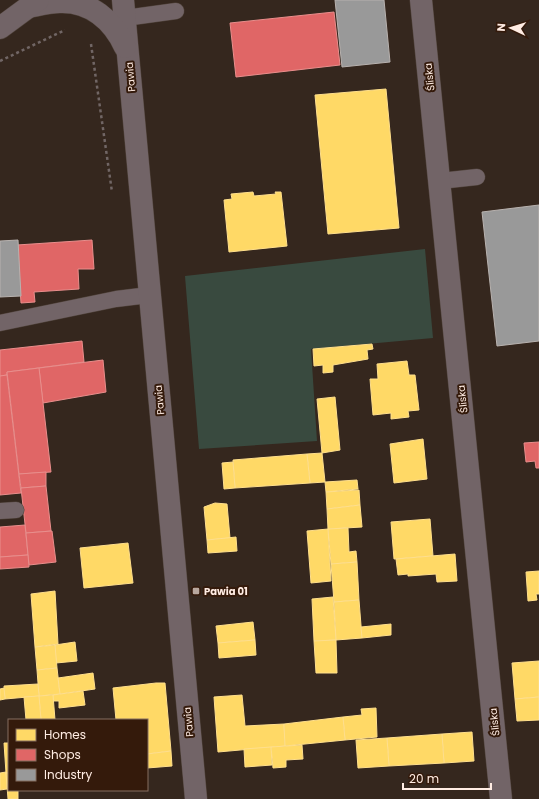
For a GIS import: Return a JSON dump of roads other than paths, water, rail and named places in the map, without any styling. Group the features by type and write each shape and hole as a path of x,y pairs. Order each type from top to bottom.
{"street":[{"name":"Śliska","path":"421,0 501,799"},
{"path":"0,28 34,4 59,2 78,3 90,8 109,21 120,35 128,53"},
{"name":"Pawia","path":"124,9 196,799"}],"lane":[{"path":"124,9 176,11"},
{"path":"440,181 477,177"},
{"path":"0,323 116,299 149,295"}],"place":[{"name":"Pawia 01","path":"196,591"}]}
